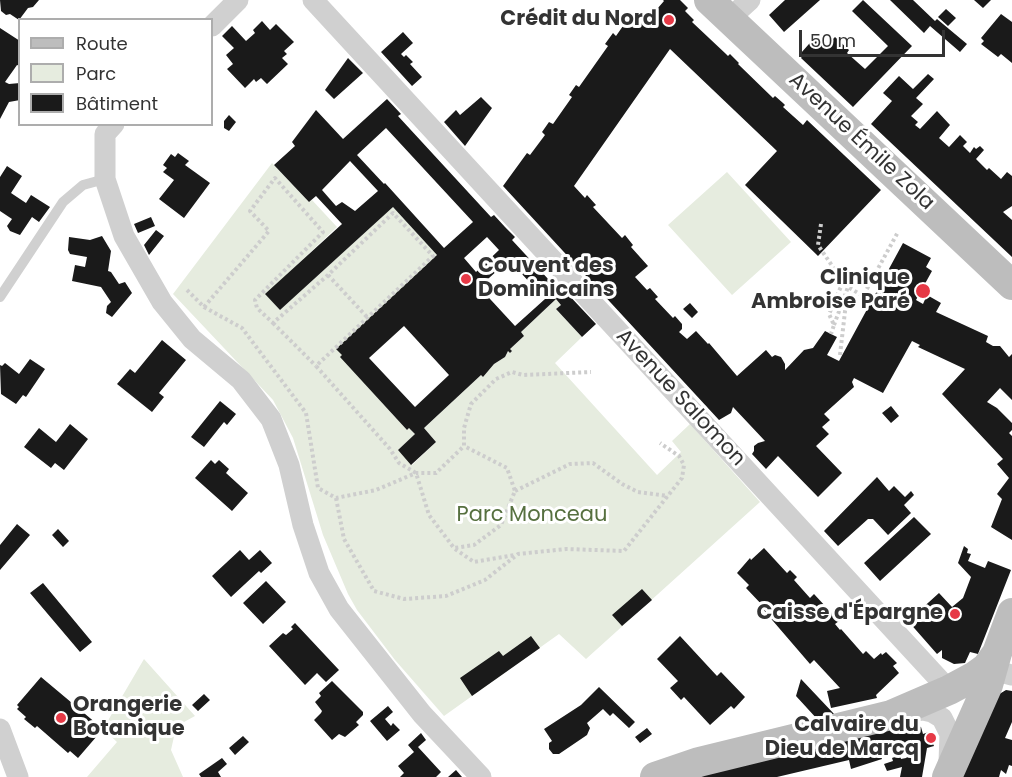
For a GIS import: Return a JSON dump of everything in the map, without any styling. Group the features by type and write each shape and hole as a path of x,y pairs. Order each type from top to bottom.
{"street":[{"path":"213,25 238,0"},
{"name":"Avenue Salomon","path":"313,0 949,690"},
{"name":"Avenue Émile Zola","path":"730,6 1012,285"},
{"path":"112,126 105,134 105,179 124,236 162,302 192,339 241,380 271,419 289,465 303,525 319,573 339,609 422,714 481,777"},
{"path":"947,776 997,667 1012,613"},
{"path":"891,715 997,667"},
{"path":"655,777 699,762 891,715 923,710 933,712 942,718 950,734 947,776"},
{"path":"0,729 18,777"}],"lane":[{"path":"0,297 63,202 82,185 105,179"}],"path":[{"path":"204,307 269,231 250,211 275,178 323,232 255,300 257,308 316,366 390,449 399,463 416,473 429,515 454,548 474,562 566,549 624,551 682,478 684,465 679,456 660,443"},
{"path":"273,322 328,275 393,213 433,256 316,366"},
{"path":"821,224 818,244 843,282 829,314 834,325"},
{"path":"848,287 863,296 898,232"},
{"path":"328,275 367,317"},
{"path":"831,334 848,287"},
{"path":"840,355 848,287"},
{"path":"187,290 204,307 242,328 306,412 318,488 336,498 376,490 416,473 436,473 464,446 464,428 471,404 496,379 512,372 523,375 591,372"},
{"path":"464,446 507,468 515,491"},
{"path":"454,548 474,545 501,525 515,491 570,464 593,463 622,484 638,492 669,496"},
{"path":"336,498 344,539 374,591 404,599 446,596 485,580 518,554"}],"green space":[{"name":"Parc Monceau","path":"272,163 309,202 312,200 337,227 266,294 280,310 393,207 437,255 341,357 407,430 409,428 415,434 398,450 412,465 436,442 424,428 481,375 483,377 494,364 505,357 508,351 510,353 512,351 510,349 524,336 521,332 556,299 561,305 556,309 582,337 555,363 657,475 681,452 672,441 690,424 760,502 586,659 559,634 444,716 395,660 357,610 348,594 323,535 293,438 273,400 173,294"},
{"path":"727,172 791,242 732,295 668,225"},
{"path":"144,659 195,716 184,722 175,732 171,750 183,777 87,777 117,742 103,729"}],"building":[{"path":"0,0 39,0 18,19 1,11"},
{"path":"663,0 680,0 688,8 685,11 694,20 692,22 728,56 730,54 773,98 775,96 783,103 785,105 783,107 803,125 807,120 881,190 818,256 745,185 777,151 670,49 574,186 585,198 587,195 596,205 593,207 622,238 625,235 633,245 631,247 648,266 635,277 647,290 650,288 658,297 655,299 682,324 679,332 687,339 696,331 737,376 766,350 772,357 775,355 781,357 785,370 804,350 813,348 825,331 837,337 827,355 839,361 903,243 931,258 926,267 932,271 916,300 923,304 927,295 941,303 936,312 988,336 986,342 993,346 1000,346 1009,357 1012,354 1012,400 1000,388 987,402 997,408 1012,423 1012,430 1009,433 1012,436 1012,540 991,527 1002,499 997,494 1009,478 997,464 1003,459 942,394 965,369 918,347 920,345 912,341 883,393 854,378 852,382 854,387 824,414 830,420 822,427 829,434 816,446 842,473 818,497 778,456 766,469 752,454 754,446 765,441 733,407 731,413 719,420 503,186 527,153 530,155 545,135 542,132 549,122 553,124 572,97 569,95 576,85 579,87 608,46 605,44 613,33 616,36 632,13 644,24"},
{"path":"785,0 820,0 784,32 769,15"},
{"path":"863,0 912,46 853,107 801,58 803,55 801,53 816,36 827,45 835,37 849,50 847,53 865,69 888,46 852,11"},
{"path":"890,0 913,0 935,21 937,19 967,44 960,52 930,26 924,33"},
{"path":"974,0 991,0 983,8"},
{"path":"946,9 956,18 948,26 938,17"},
{"path":"1001,14 1012,22 1012,63 1001,54 998,57 981,44 984,41 981,38"},
{"path":"262,21 270,30 276,24 294,42 284,51 287,54 282,58 288,64 267,84 261,78 256,82 254,79 245,88 227,69 233,64 226,55 234,48 222,36 232,26 246,41 255,33 253,30"},
{"path":"0,28 18,40 18,65 5,82 18,83 18,100 9,102 0,119"},
{"path":"403,32 413,43 401,54 404,57 406,55 413,62 410,64 422,77 412,86 381,52"},
{"path":"348,58 363,73 334,99 325,90"},
{"path":"928,74 934,79 916,98 923,104 911,116 918,122 915,125 920,129 937,111 950,125 939,138 949,147 960,135 967,142 963,146 970,153 974,147 976,149 980,146 984,150 976,159 987,170 989,168 1001,179 1007,172 1012,176 1012,206 1003,212 1012,220 1012,257 871,124 892,101 883,93 899,76 913,89"},
{"path":"481,97 492,108 465,146 444,122 456,110 460,115"},
{"name":"Couvent des Dominicains","path":"387,99 401,114 398,116 491,217 494,215 515,237 512,240 562,294 565,291 596,324 582,337 556,309 561,305 556,299 521,332 524,336 510,349 512,351 510,353 508,351 505,357 494,364 483,377 481,375 424,428 436,442 411,465 398,450 415,434 409,428 407,430 340,357 342,355 336,349 437,255 393,207 280,310 265,294 342,224 316,196 309,202 274,165 295,146 292,142 316,110 343,139","holes":["386,128 473,222 444,248 357,155","350,161 378,191 355,211 342,202 336,206 322,190","487,237 499,250 476,272 464,258","509,260 545,299 515,326 479,287","404,326 449,375 415,407 369,358"]},
{"path":"229,115 236,122 229,131 224,128 224,121"},
{"path":"178,153 189,161 185,165 210,183 184,218 159,199 174,180 163,172 167,168 163,165 171,154 175,157"},
{"path":"7,166 22,176 11,193 26,203 31,195 50,207 39,222 32,217 20,235 10,231 7,226 12,219 0,211 0,177"},
{"path":"151,217 155,226 138,233 134,224"},
{"path":"156,230 164,236 149,255 144,245"},
{"path":"102,236 111,251 108,271 119,284 125,282 132,293 112,317 106,313 107,306 111,302 101,287 72,281 75,265 85,267 87,257 70,254 68,250 69,237 90,240"},
{"path":"690,303 698,312 692,318 683,309"},
{"path":"162,340 186,360 159,393 164,397 152,412 117,384 130,369 135,373"},
{"path":"30,359 45,369 26,397 23,395 16,404 1,394 0,365 5,363 19,374"},
{"path":"220,401 236,414 227,425 224,422 204,447 191,437"},
{"path":"891,406 899,416 891,423 882,413"},
{"path":"70,424 88,439 64,470 55,463 51,468 24,447 39,428 56,442"},
{"path":"211,460 215,464 219,460 229,469 226,473 248,493 232,511 195,478"},
{"path":"877,477 889,491 894,486 905,497 911,491 914,495 904,505 911,513 888,535 873,519 868,519 838,546 824,531"},
{"path":"914,517 931,534 880,581 864,563"},
{"path":"17,524 30,535 0,570 0,545"},
{"path":"58,529 69,541 63,547 52,535"},
{"name":"Caisse d'Épargne","path":"964,546 968,549 967,553 971,554 968,561 985,568 988,561 1011,570 978,654 970,652 965,663 954,664 942,658 942,650 937,654 908,621 939,593 952,607 963,598 971,577 958,563"},
{"path":"764,548 787,573 790,570 797,577 794,580 810,598 814,594 839,621 835,624 863,654 866,651 874,659 886,652 897,663 893,666 899,673 876,695 877,698 831,708 827,691 840,688 814,660 810,664 762,608 764,607 746,588 749,585 737,573 750,558 751,560"},
{"path":"240,550 249,560 260,550 272,563 261,573 259,571 231,597 212,576"},
{"path":"266,581 286,602 263,624 243,603"},
{"path":"43,583 92,642 80,652 30,593"},
{"path":"642,589 652,600 622,626 612,615"},
{"path":"295,623 339,670 326,682 317,673 305,685 269,646 283,633 286,635 293,629 291,627"},
{"path":"531,636 540,648 472,696 460,678 499,651 503,656"},
{"path":"680,636 717,676 721,672 745,697 734,709 731,706 710,725 684,697 681,700 670,688 678,681 657,659"},
{"name":"Orangerie Botanique","path":"41,677 103,729 78,758 70,751 68,753 37,726 35,728 17,709 19,707 17,705"},
{"path":"801,679 835,715 818,720 796,696"},
{"path":"332,681 363,712 363,715 356,722 359,725 345,737 339,734 332,740 314,720 322,711 315,702 321,696 319,693"},
{"path":"599,687 635,722 629,728 613,713 610,716 603,709 587,723 590,728 587,735 559,754 553,754 549,749 549,743 552,741 544,729 581,705"},
{"path":"1006,690 1012,691 1012,722 1005,738 1012,740 1012,766 1009,765 1006,774 1001,770 999,777 960,777 996,696"},
{"path":"204,694 210,700 198,711 192,705"},
{"path":"388,706 393,712 385,719 391,726 393,723 400,730 387,741 370,721"},
{"path":"913,724 921,727 923,734 929,732 934,746 927,748 922,777 900,777 902,767 887,771 884,764 900,755 901,759 906,758 911,754 913,748 911,746 880,753 882,759 851,769 849,760 777,777 691,777"},
{"path":"647,728 652,734 640,743 635,737"},
{"path":"421,733 426,740 418,747 441,772 436,777 400,777 404,773 398,766 414,752 408,745"},
{"path":"243,736 249,742 235,755 229,748"},
{"path":"222,758 227,764 218,772 221,777 201,777 199,774"},
{"path":"456,770 462,777 448,777"}],"place":[{"name":"Crédit du Nord","path":"669,20"},
{"name":"Couvent des Dominicains","path":"466,279"},
{"name":"Clinique Ambroise Paré","path":"923,291"},
{"name":"Caisse d'Épargne","path":"955,614"},
{"name":"Orangerie Botanique","path":"61,718"},
{"name":"Calvaire du Dieu de Marcq","path":"931,738"}]}
